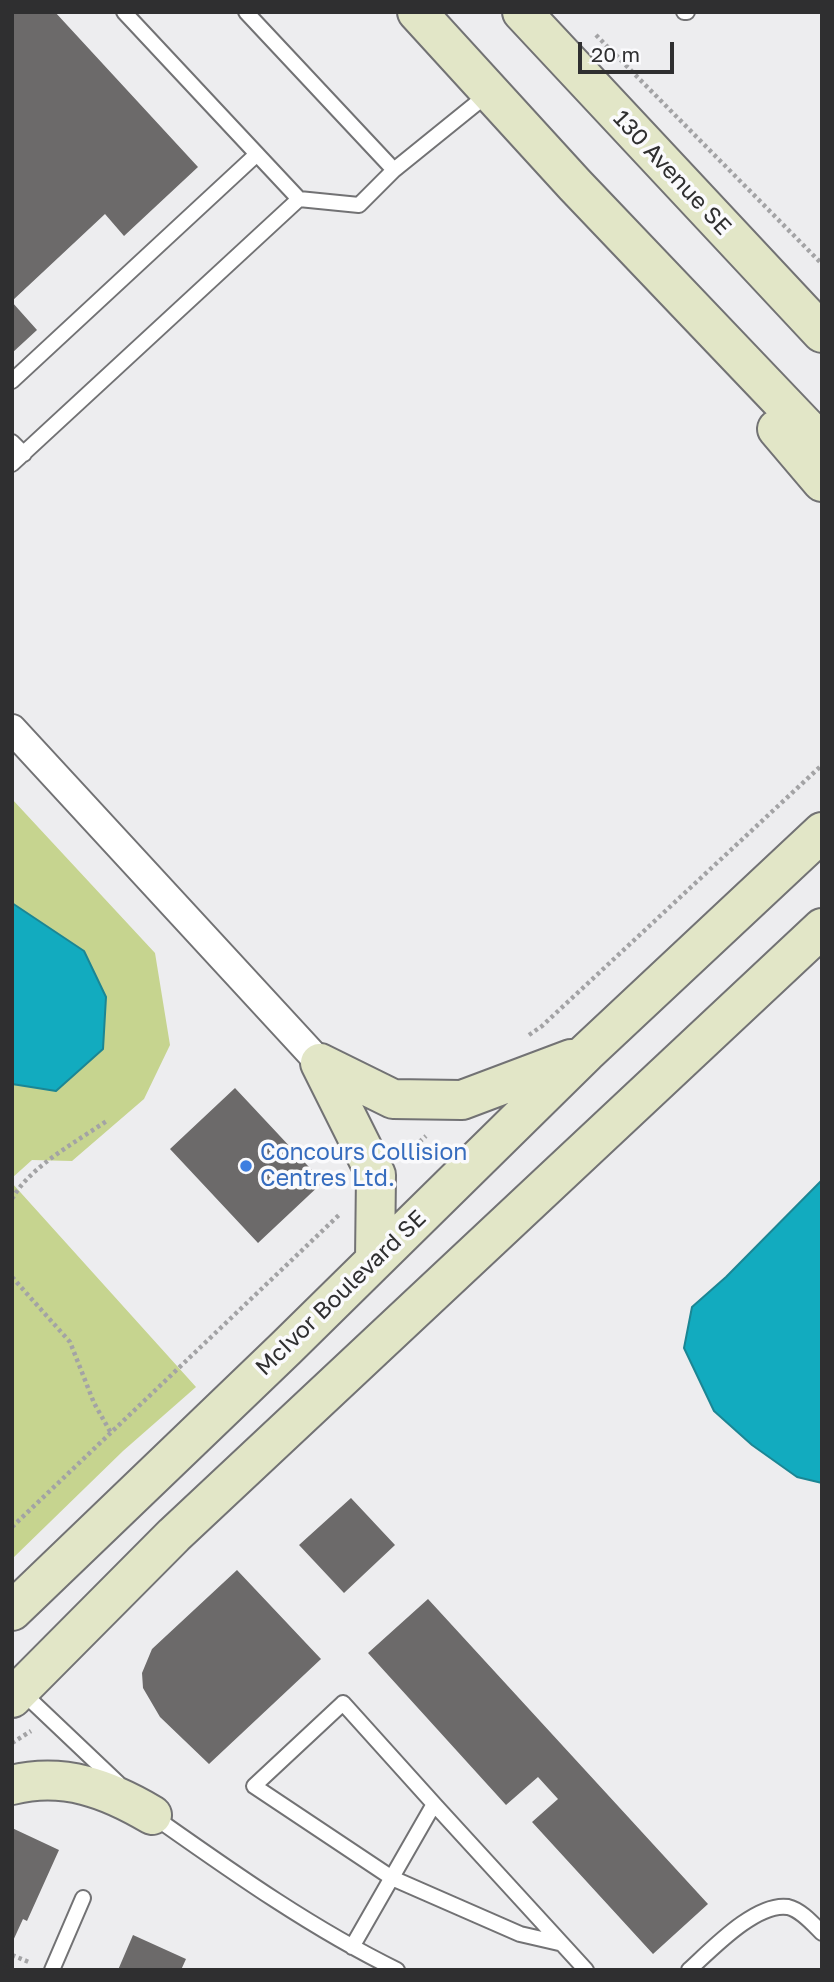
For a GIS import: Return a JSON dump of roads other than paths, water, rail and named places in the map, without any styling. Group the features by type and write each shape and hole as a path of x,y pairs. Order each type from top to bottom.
{"main road":[{"path":"417,12 575,185 822,444"},
{"name":"130 Avenue SE","path":"522,12 822,333"},
{"path":"575,185 822,482"},
{"name":"McIvor Boulevard SE","path":"12,1611 586,1053 822,832"},
{"path":"15,1690 173,1535 822,928"},
{"path":"320,1063 393,1099 462,1100 586,1053"},
{"path":"320,1063 376,1175 376,1259"},
{"path":"12,1785 28,1781 77,1783 105,1790 152,1815"}],"street":[{"path":"12,729 320,1063"}],"lane":[{"path":"124,12 299,199 359,205 394,170 490,92"},
{"path":"246,12 394,170"},
{"path":"12,381 257,154"},
{"path":"12,464 299,199"},
{"path":"12,442 24,454"},
{"path":"15,1690 152,1815 230,1870 352,1947 397,1970"},
{"path":"559,1943 520,1934 392,1878 254,1786 343,1703 586,1970"},
{"path":"352,1947 434,1804"},
{"path":"52,1970 83,1898"},
{"path":"689,1970 743,1923 775,1908 788,1907 801,1913 822,1933"}],"water":[{"path":"12,903 84,951 106,997 103,1049 56,1091 12,1084"},
{"path":"822,1180 822,1483 797,1477 752,1445 714,1411 684,1348 692,1307 726,1277"}],"place":[{"name":"Concours Collision Centres Ltd.","path":"246,1166"}]}
